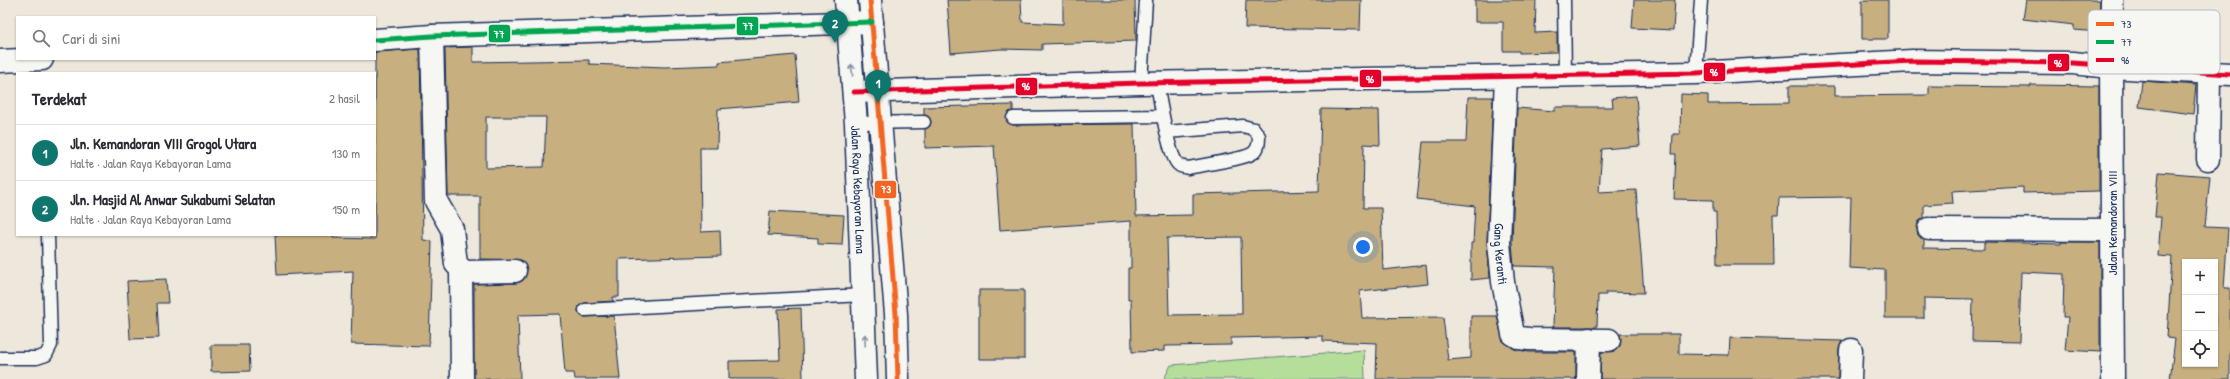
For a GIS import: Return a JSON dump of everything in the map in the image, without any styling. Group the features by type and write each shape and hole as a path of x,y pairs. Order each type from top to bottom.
{"street":[{"name":"Jalan Raya Kebayoran Lama","path":"846,0 856,123 866,379"},
{"name":"Jalan Raya Kebayoran Lama","path":"870,0 896,314 898,379"},
{"name":"Jalan Kemandoran VIII","path":"2112,0 2112,10"},
{"path":"376,40 432,36 849,25 872,22"},
{"path":"432,36 436,201 452,229 456,264 461,271 462,379"},
{"path":"0,61 29,64"},
{"path":"854,92 1149,84 1696,73 1912,61 2027,61 2088,65"},
{"name":"Jalan Kemandoran VIII","path":"2111,74 2113,379"},
{"path":"2208,159 2220,74"},
{"name":"Gang Keranti","path":"1506,76 1499,243 1503,282 1513,334 1520,338 1529,339 1599,339 1588,379"},
{"path":"1929,229 2111,230"},
{"path":"461,271 472,273 515,271"},
{"path":"864,306 896,314"},
{"path":"1850,379 1851,350"}],"lane":[{"path":"1146,0 1149,84 1163,116 1166,132 1176,163 1182,167 1188,168 1253,154 1258,146 1259,136 1254,129 1243,126 1166,132"},
{"path":"1564,0 1565,75"},
{"path":"1696,73 1701,0"},
{"path":"1013,118 1163,116"},
{"path":"856,123 924,122"},
{"path":"0,358 37,358 46,355 51,345 48,236"},
{"path":"585,310 864,306"}],"green space":[{"path":"1364,350 1365,379 1164,379 1171,365"}],"building":[{"path":"947,0 1021,0 1022,22 1063,24 1063,0 1135,0 1136,41 1042,44 1042,50 1001,49 951,53"},
{"path":"1246,0 1361,0 1360,30 1245,28"},
{"path":"1475,0 1536,0 1535,33 1557,32 1557,52 1519,53 1519,51 1503,51 1503,22 1475,22"},
{"path":"1634,0 1675,0 1673,30 1632,28"},
{"path":"1862,0 1888,0 1888,39 1862,39"},
{"path":"2026,0 2100,0 2100,10 2088,10 2088,31 2074,30 2074,25 2023,19"},
{"path":"473,47 473,62 589,60 589,64 665,67 719,65 719,62 795,55 799,102 718,109 717,148 700,148 701,232 720,231 721,256 619,259 619,297 613,297 613,301 585,303 579,306 578,311 582,317 614,316 620,379 575,379 574,373 565,373 560,314 518,315 520,379 474,379 474,284 516,283 522,281 527,271 525,264 521,260 480,259 480,196 448,196 445,48","holes":["486,117 546,117 544,167 486,168"]},
{"path":"420,49 423,240 432,241 429,346 351,344 353,271 277,275 275,236 333,236 333,238 375,239 376,52"},
{"path":"2142,81 2196,85 2193,114 2139,107"},
{"path":"2031,85 2099,86 2099,191 2023,193 2023,187 1952,191 1953,203 1924,205 1924,218 1918,222 1918,235 1924,240 1924,248 1984,249 1984,242 2061,244 2061,242 2100,242 2100,352 2065,350 2068,317 2063,317 2064,274 2021,272 2019,342 1972,341 1973,299 1924,298 1924,318 1885,318 1885,270 1849,268 1851,197 1779,198 1778,215 1773,215 1774,265 1717,265 1716,212 1713,212 1713,200 1674,199 1676,154 1672,154 1673,134 1680,134 1681,94 1708,95 1708,104 1789,103 1789,86 1835,86 1835,96 1929,95 1929,86 2030,87"},
{"path":"1636,96 1640,146 1602,149 1599,192 1636,190 1644,293 1606,292 1606,295 1598,295 1597,327 1553,327 1555,267 1514,266 1512,243 1517,108 1555,111 1555,107 1613,107 1612,98"},
{"path":"1468,97 1493,97 1487,242 1490,278 1471,280 1471,243 1473,243 1475,206 1417,199 1423,142 1466,142"},
{"path":"1013,105 1013,111 1009,112 1006,118 1007,122 1013,125 1134,124 1136,216 1193,215 1193,194 1319,191 1321,109 1379,110 1380,145 1364,144 1363,208 1381,208 1383,270 1426,265 1428,284 1360,291 1362,318 1443,317 1448,360 1471,358 1471,316 1497,316 1503,341 1514,349 1529,352 1576,352 1576,379 1376,379 1377,343 1323,341 1323,336 1231,338 1231,345 1164,346 1164,351 1132,352 1131,299 1128,299 1128,268 1131,268 1131,221 1000,230 994,146 925,148 925,129 930,126 931,122 928,116 924,115 924,107","holes":["1241,237 1242,314 1169,315 1167,238"]},
{"path":"2159,172 2210,176 2205,227 2228,228 2224,288 2230,288 2230,379 2170,379 2175,339 2167,338 2172,257 2158,256 2161,217 2155,217"},
{"path":"770,211 844,215 842,245 818,244 818,238 768,235"},
{"path":"166,279 168,303 157,303 159,338 130,339 127,281"},
{"path":"979,290 1024,290 1024,359 979,359"},
{"path":"801,308 803,379 729,379 729,361 780,360 778,309"},
{"path":"1620,334 1679,334 1679,354 1729,355 1730,338 1842,341 1839,350 1838,379 1600,379 1601,352 1615,351 1620,346"},
{"path":"211,345 249,345 250,371 211,372"}],"transit line":[{"name":"73","path":"870,0 896,314 898,379"},
{"name":"77","path":"376,40 432,36 872,22"},
{"name":"96","path":"854,92 1141,83 1696,73 1912,61 2088,64"},
{"name":"96","path":"2220,73 2230,74"}],"place":[{"name":"Jln. Masjid Al Anwar Sukabumi Selatan","path":"835,43"},
{"name":"Jln. Kemandoran VIII Grogol Utara","path":"878,103"}]}
